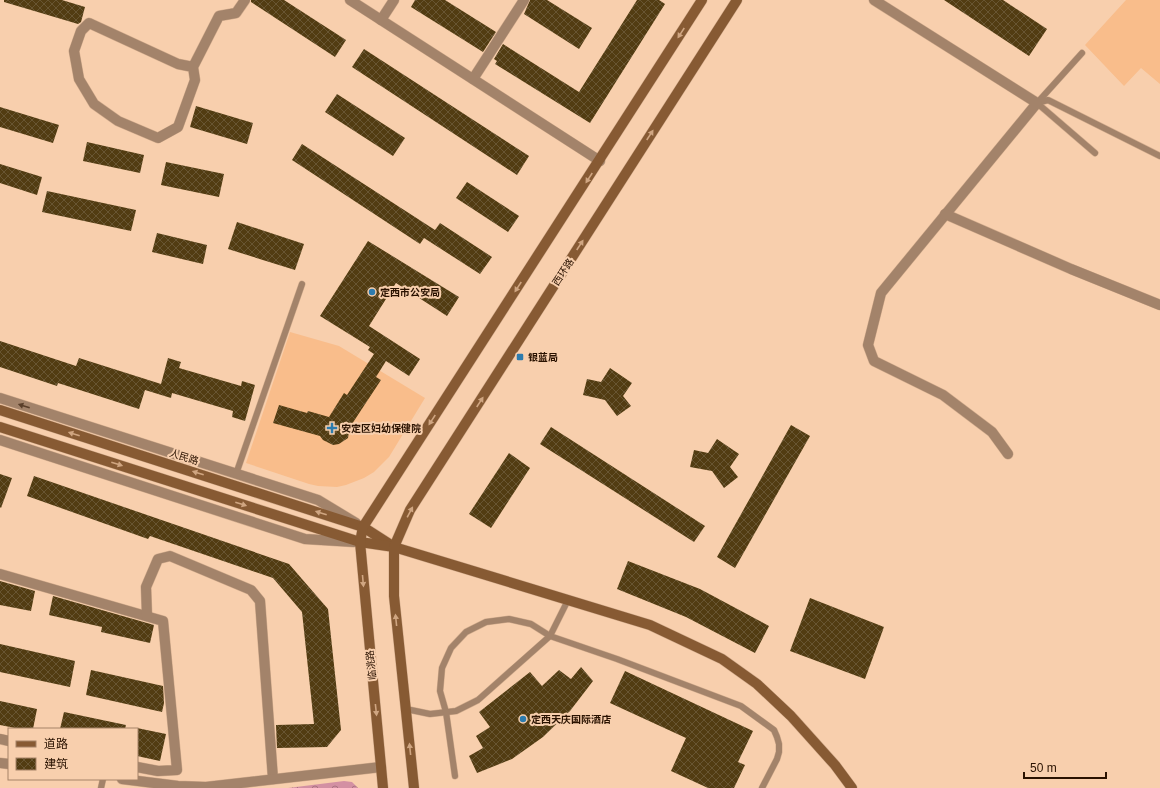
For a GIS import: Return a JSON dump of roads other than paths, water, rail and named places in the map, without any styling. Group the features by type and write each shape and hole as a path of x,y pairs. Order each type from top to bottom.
{"main road":[{"path":"360,542 363,527 600,161 702,0"},
{"name":"西环路","path":"394,547 410,510 737,0"},
{"name":"人民路","path":"0,410 363,527 394,547"},
{"path":"0,427 360,542 394,547 650,625 722,659 757,684 791,716 835,766 852,788"},
{"name":"临洮路","path":"360,542 383,788"},
{"path":"394,547 394,596 414,788"}],"street":[{"path":"193,67 178,64 89,23 81,31 74,51 79,80 94,104 118,122 158,138 178,127 195,80 193,67 219,16 236,13 245,0"},
{"path":"350,0 600,161"},
{"path":"381,20 394,0"},
{"path":"473,79 524,0"},
{"path":"874,0 1036,103 881,293 868,345 874,362 943,395 992,432 1008,454"},
{"path":"945,214 1071,269 1160,305"},
{"name":"人民路","path":"0,398 318,500 363,527"},
{"path":"0,440 305,539 360,542"},
{"path":"148,616 146,587 158,559 170,556 252,590 260,601 273,779"},
{"path":"0,574 164,621 177,770 158,771 138,767"},
{"path":"130,780 178,786 206,787 381,767"}],"lane":[{"path":"1036,103 1082,53"},
{"path":"1036,103 1048,100 1160,156"},
{"path":"1036,103 1095,153"},
{"path":"236,474 302,284"},
{"path":"406,709 430,714 456,711 478,700 550,636 568,600"},
{"path":"455,776 446,712 440,691 442,668 451,648 466,632 486,622 509,619 531,624 550,636 617,659 741,706 774,730 779,744 777,759 762,788"}],"place":[{"name":"定西市公安局","path":"372,292"},
{"name":"银蓝局","path":"520,357"},
{"name":"安定区妇幼保健院","path":"332,428"},
{"name":"定西天庆国际酒店","path":"523,719"}]}
